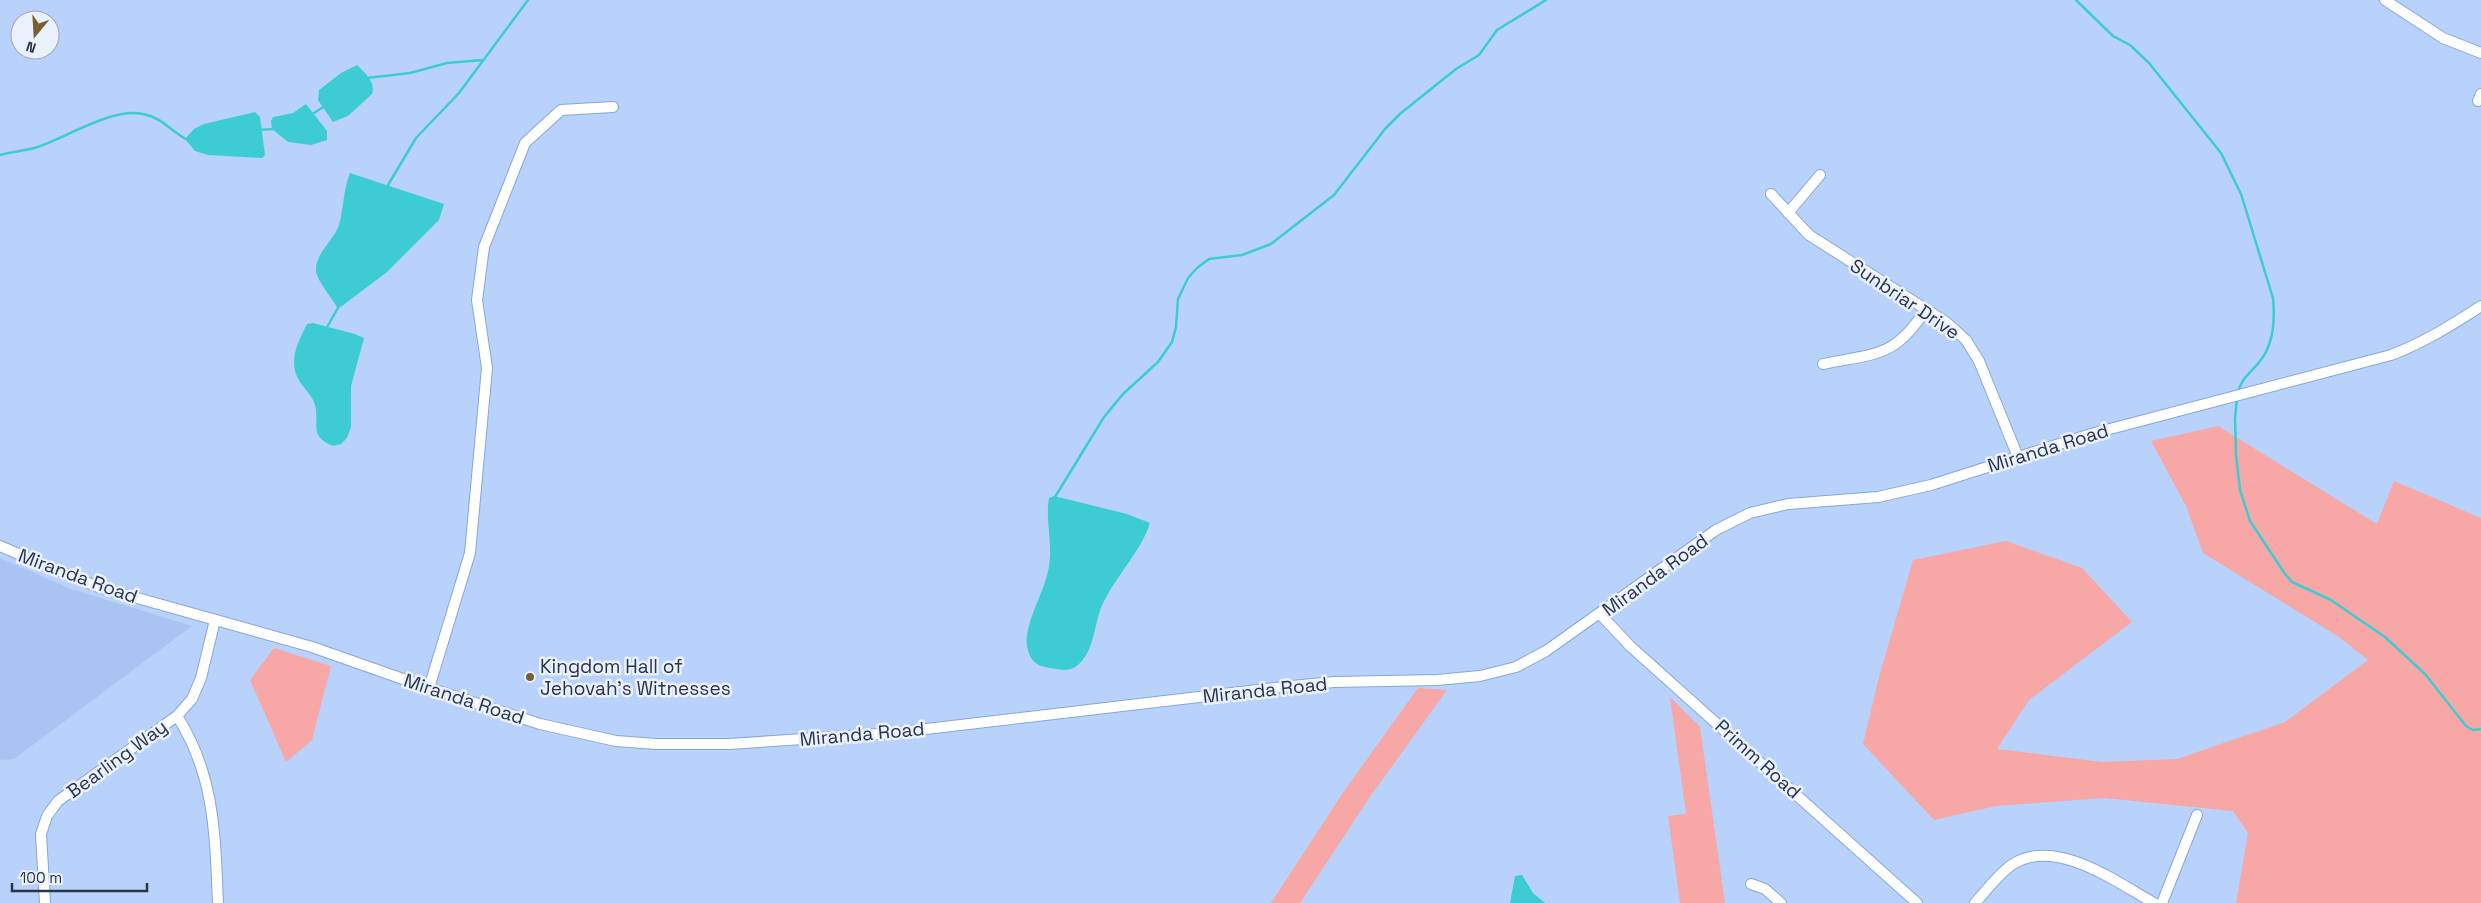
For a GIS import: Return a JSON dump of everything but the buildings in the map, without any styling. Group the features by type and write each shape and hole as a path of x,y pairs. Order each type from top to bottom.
{"street":[{"path":"2385,0 2443,38 2481,53"},
{"path":"429,688 470,553 487,368 477,300 484,247 525,143 561,110 613,107"},
{"path":"1788,213 1820,175"},
{"name":"Sunbriar Drive","path":"1771,194 1799,226 1821,244 1946,322 1966,340 1979,361 2018,457"},
{"name":"Miranda Road","path":"0,546 98,586 312,647 540,724 616,741 707,745 892,733 1292,686 1334,682 1437,680 1480,676 1516,667 1531,660 1600,614 1716,530 1750,512 1788,504 1862,499 1896,494 1932,485 2091,434 2391,355 2412,347 2442,331 2481,306"},
{"path":"1823,364 1888,350 1904,340 1926,309"},
{"name":"Primm Road","path":"1600,614 1630,646 1917,903"},
{"name":"Bearling Way","path":"45,903 41,834 47,816 58,801 177,716 192,698 201,678 215,620"},
{"path":"177,716 188,734 207,785 214,821 218,903"},
{"path":"2162,903 2197,815"},
{"path":"1975,903 2013,864 2034,855 2054,855 2073,860 2154,903"},
{"path":"1752,884 1765,889 1781,903"}],"shaded area":[{"path":"357,65 371,82 372,94 348,116 333,122 318,100 319,90 341,73"},
{"path":"306,104 327,131 327,140 311,145 288,142 272,129 271,121 273,117 293,113"},
{"path":"255,112 260,117 265,155 262,158 208,155 195,151 185,139 194,129 204,124"},
{"path":"350,173 444,204 439,220 387,272 338,309 321,283 316,269 319,257 337,231"},
{"path":"313,323 364,338 351,386 351,427 347,438 341,444 333,446 320,438 318,434 314,401 300,382 294,367 295,353 300,338 307,324"},
{"path":"2218,426 2377,524 2394,481 2481,518 2481,903 2236,903 2248,833 2233,811 2104,798 1996,806 1934,820 1863,744 1879,677 1913,560 2006,541 2082,568 2132,622 2029,700 1997,749 2102,762 2177,759 2285,722 2368,660 2339,637 2203,553 2186,506 2151,441"},
{"path":"1054,496 1127,514 1150,523 1140,545 1106,597 1085,657 1080,663 1068,670 1041,666 1031,657 1027,646 1032,616 1049,566 1048,507 1049,498"},
{"path":"0,558 71,589 192,626 14,759 0,760"},
{"path":"274,648 331,666 312,740 286,762 250,680"},
{"path":"1418,688 1447,690 1372,794 1300,903 1271,903 1342,794"},
{"path":"1670,697 1700,727 1725,903 1680,903 1668,816 1686,814"},
{"path":"1522,875 1533,893 1545,903 1510,903 1515,876"}],"waterway":[{"path":"389,188 388,185 416,138 459,93 528,0"},
{"path":"1055,497 1104,417 1123,394 1158,362 1172,342 1176,327 1178,299 1188,278 1197,268 1209,259 1242,255 1271,244 1334,195 1385,129 1401,113 1456,69 1479,55 1497,30 1546,0"},
{"path":"2076,0 2113,36 2130,45 2149,63 2221,153 2241,194 2273,298 2274,314 2271,339 2265,354 2244,380 2238,393"},
{"path":"367,78 410,73 447,63 483,60"},
{"path":"311,115 325,106"},
{"path":"0,155 34,148 103,119 130,113 143,114 155,118 186,139"},
{"path":"258,130 273,129"},
{"path":"326,329 339,306"},
{"path":"2237,398 2235,419 2236,455 2240,490 2250,521 2285,574 2292,582 2331,600 2385,637 2425,674 2466,726 2473,730 2481,729"}],"place":[{"name":"Kingdom Hall of Jehovah’s Witnesses","path":"530,677"}]}
